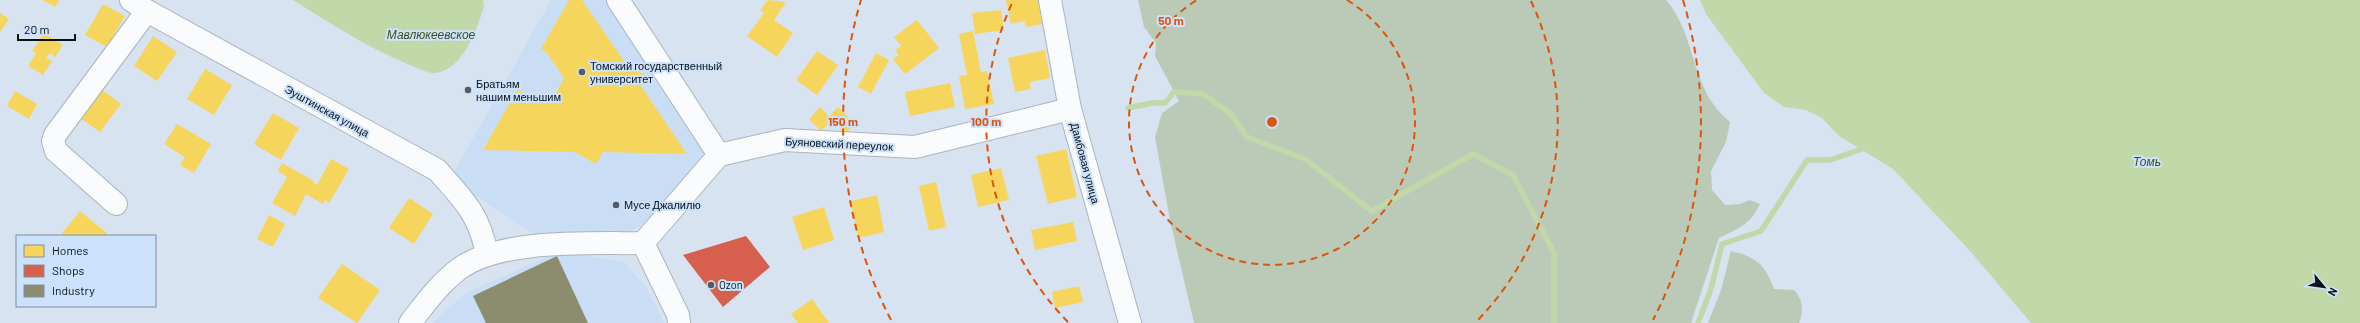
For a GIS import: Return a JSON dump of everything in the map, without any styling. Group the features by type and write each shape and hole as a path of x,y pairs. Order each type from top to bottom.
{"street":[{"path":"410,323 446,280 474,259 487,254 518,248 643,243 719,155 618,0"},
{"name":"Дамбовая улица","path":"1050,0 1070,109 1130,323"},
{"path":"116,204 56,151 53,141 55,135 139,5"},
{"name":"Эуштинская улица","path":"139,5 437,170 473,211 484,235 487,254"},
{"name":"Буяновский переулок","path":"719,155 785,140 915,147 1070,109"},
{"path":"643,243 681,320"}],"shaded area":[{"name":"Томский государственный университет","path":"551,0 607,0 702,144 704,157 647,222 627,233 537,236 450,179"},
{"path":"1138,0 1666,0 1684,30 1700,79 1707,94 1717,109 1730,122 1726,142 1711,171 1712,190 1725,205 1740,204 1750,200 1760,204 1748,221 1719,238 1691,323 1194,323 1170,220 1155,137 1162,113 1179,101 1155,56 1156,43 1144,27"},
{"path":"1731,251 1747,256 1758,263 1767,273 1774,289 1794,290 1802,305 1802,314 1799,323 1708,323 1721,290"},
{"path":"556,253 591,256 624,262 645,285 664,323 433,323 449,307 470,291"}],"water":[{"name":"Мавлюкеевское","path":"293,0 483,0 484,6 473,36 460,57 443,71 433,73 419,69 376,49 348,34"},
{"name":"Томь","path":"1700,0 2360,0 2360,323 2031,323 1971,252 1893,169 1839,136 1822,118 1806,110 1784,107 1764,93 1706,14"}],"building: Homes":[{"path":"42,0 59,0 55,7"},
{"path":"569,0 582,0 626,64 646,76 641,86 687,154 603,152 596,164 575,152 483,150 517,90 523,93 555,95 564,78 546,52 541,49"},
{"path":"768,0 786,2 774,20 793,33 777,57 747,36 764,13 760,10"},
{"path":"1006,0 1038,0 1042,24 1026,27 1025,21 1011,24"},
{"path":"103,4 125,16 107,47 85,35"},
{"path":"1001,10 1004,30 975,34 972,13"},
{"path":"0,13 9,19 0,32"},
{"path":"917,20 939,48 905,74 893,59 899,55 895,50 901,46 894,37"},
{"path":"973,31 981,72 987,71 994,104 965,109 959,76 967,75 959,34"},
{"path":"44,33 63,45 55,57 50,53 46,58 52,61 43,75 28,66 36,53 32,51"},
{"path":"153,36 177,52 157,81 134,66"},
{"path":"1045,50 1050,78 1030,82 1031,89 1015,92 1008,58"},
{"path":"817,51 838,65 817,95 796,80"},
{"path":"876,53 889,60 871,94 858,87"},
{"path":"205,69 232,85 214,115 187,99"},
{"path":"950,83 955,107 910,116 905,92"},
{"path":"101,89 121,104 100,132 80,118"},
{"path":"15,91 37,104 29,119 7,106"},
{"path":"820,107 829,116 838,107 855,123 846,133 832,119 821,131 809,119"},
{"path":"273,113 299,128 281,160 254,144"},
{"path":"177,124 211,144 194,173 180,165 185,157 164,144"},
{"path":"1066,149 1077,197 1048,204 1036,156"},
{"path":"331,159 349,169 329,203 325,200 323,204 306,194 295,216 272,203 287,177 278,171 282,163 314,181 313,183 317,185"},
{"path":"1001,168 1009,200 978,207 971,175"},
{"path":"936,182 946,227 929,231 919,186"},
{"path":"877,195 884,232 858,238 851,201"},
{"path":"409,198 433,214 414,244 389,228"},
{"path":"824,207 834,240 803,250 792,217"},
{"path":"80,211 109,235 61,235"},
{"path":"269,215 285,224 273,247 257,239"},
{"path":"1073,222 1077,241 1035,250 1031,230"},
{"path":"342,264 380,290 357,323 318,298"},
{"path":"1079,286 1083,302 1055,308 1052,292"},
{"path":"812,299 829,323 798,323 791,314"}],"building: Shops":[{"path":"746,236 770,267 723,307 683,255"}],"building: Industry":[{"path":"557,256 588,323 486,323 473,296"}],"waterway":[{"path":"1128,108 1152,103 1165,103 1174,92 1203,94 1231,114 1247,137 1305,159 1372,211 1473,154 1513,175 1554,253 1554,323"},
{"path":"1698,323 1711,289 1722,244 1761,231 1807,160 1830,160 1862,149"}],"place":[{"name":"Томский государственный университет","path":"582,72"},
{"name":"Братьям нашим меньшим","path":"468,90"},
{"name":"Мусе Джалилю","path":"616,205"},
{"name":"Ozon","path":"711,285"}]}
